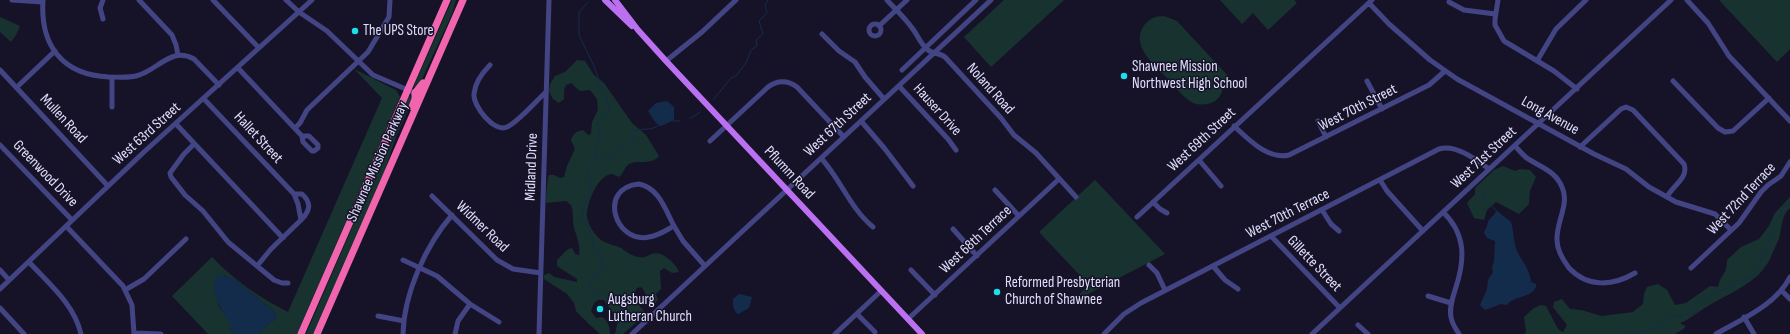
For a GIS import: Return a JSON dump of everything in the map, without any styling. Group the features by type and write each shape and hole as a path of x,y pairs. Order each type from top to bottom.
{"highway":[{"name":"Shawnee Mission Parkway","path":"301,334 447,0"},
{"name":"Shawnee Mission Parkway","path":"317,334 463,0"},
{"path":"398,151 414,103 415,93 420,89 428,70 444,45"}],"main road":[{"name":"Pflumm Road","path":"605,0 638,30"},
{"name":"Pflumm Road","path":"615,0 638,30 666,62 922,334"}],"street":[{"path":"12,0 43,1 45,32 55,51 63,61 77,71 94,76 129,77 143,74 171,56 178,55 194,59 219,85"},
{"path":"103,0 100,8 103,19"},
{"path":"139,0 172,35 178,55"},
{"path":"213,0 258,48"},
{"path":"286,0 299,12 327,31 373,75 415,93"},
{"name":"West 63rd Street","path":"0,289 108,186 312,0"},
{"path":"295,128 300,123 307,110 368,52 389,17 390,0"},
{"name":"Midland Drive","path":"539,334 549,0"},
{"path":"666,62 692,41 736,0"},
{"name":"Noland Road","path":"887,0 911,27 918,40 930,52 940,53 945,57 1014,135 1036,153 1076,197"},
{"path":"879,26 907,0"},
{"path":"902,70 976,0"},
{"name":"West 67th Street","path":"632,334 991,0"},
{"path":"1498,0 1496,14 1497,29 1504,41 1563,77 1576,89"},
{"path":"1537,61 1556,29 1586,0"},
{"name":"West 71st Street","path":"1312,334 1672,0"},
{"path":"1687,0 1708,23 1729,56 1790,121"},
{"name":"Long Avenue","path":"1370,1 1389,24 1445,71 1580,147 1626,169 1649,187 1667,197 1683,205 1715,214 1731,230"},
{"name":"West 69th Street","path":"1137,217 1370,1"},
{"path":"1449,2 1464,10 1496,14"},
{"path":"822,34 839,51 855,62 884,99"},
{"path":"17,87 55,51"},
{"path":"490,65 479,79 475,88 474,100 479,109 495,126 503,128 507,127 546,92"},
{"path":"238,68 302,136"},
{"name":"Mullen Road","path":"0,70 108,186"},
{"name":"West 70th Street","path":"1234,126 1246,137 1269,153 1277,156 1289,155 1433,83 1445,71"},
{"path":"112,77 112,107"},
{"path":"710,141 768,87 779,81 790,83 797,87 844,137"},
{"path":"1367,81 1382,109"},
{"path":"1673,81 1718,128 1725,132 1734,131 1769,98"},
{"name":"Hauser Drive","path":"899,86 948,139 956,150"},
{"name":"Hallet Street","path":"204,99 294,194 298,204 301,220"},
{"path":"1580,147 1621,109 1626,107 1633,110 1684,164 1685,173 1667,197"},
{"path":"861,121 885,149 913,186"},
{"path":"1318,121 1326,137"},
{"path":"176,124 283,238"},
{"path":"194,144 179,160 170,173 171,177 188,199 203,211 228,242 274,280 282,283 288,283"},
{"name":"Greenwood Drive","path":"0,145 72,220"},
{"path":"1515,146 1529,160 1553,173 1562,186 1565,198 1556,241 1564,262 1574,272 1590,282 1603,284 1615,282 1636,273"},
{"name":"West 70th Terrace","path":"1104,334 1124,314 1165,290 1439,149 1446,147 1455,148 1489,169"},
{"path":"821,158 837,176 855,209 873,227"},
{"path":"1199,160 1221,186"},
{"name":"West 72nd Terrace","path":"1691,268 1739,223 1760,192 1781,176 1790,162"},
{"name":"West 68th Terrace","path":"908,319 1059,179"},
{"path":"1380,180 1387,191 1423,231"},
{"path":"674,226 650,237 644,238 631,235 620,225 616,218 614,212 615,200 627,187 633,185 645,185 657,194 683,241 705,266"},
{"path":"995,190 1019,216"},
{"name":"Hallet Street","path":"257,266 308,213 310,208 308,202 302,194 294,194"},
{"name":"Widmer Road","path":"432,196 493,256 505,265 522,271 541,273"},
{"path":"1152,202 1160,209 1168,213"},
{"path":"1322,210 1331,224 1339,231"},
{"path":"1443,212 1455,226 1462,254 1462,267 1451,303 1451,318 1459,334"},
{"path":"403,334 409,298 420,268 435,236 452,214"},
{"path":"66,226 125,290 133,309 134,333 160,334"},
{"path":"953,229 977,256"},
{"name":"Gillette Street","path":"1271,236 1340,308"},
{"path":"125,290 144,279 186,239"},
{"path":"403,260 445,281 470,304 499,322"},
{"path":"28,262 70,306 78,323 81,334"},
{"path":"1149,264 1157,273 1165,290"},
{"path":"1213,266 1224,280 1238,289"},
{"path":"0,270 9,280"},
{"path":"911,270 935,295"},
{"path":"1716,334 1766,304 1782,291 1790,277"},
{"path":"835,334 881,291"},
{"path":"1782,291 1790,299"},
{"path":"1428,296 1451,303"},
{"path":"454,334 458,321 470,304"},
{"path":"0,308 24,334"},
{"path":"857,314 875,332"},
{"path":"378,316 404,321"},
{"path":"1744,317 1754,334"},
{"path":"1358,325 1368,334"}],"green space":[{"path":"452,0 456,0 452,14 420,83 413,88"},
{"path":"1004,0 1064,0 991,67 964,37"},
{"path":"1220,0 1294,0 1297,3 1268,30 1253,13 1242,24"},
{"path":"1719,0 1790,0 1790,49 1777,62"},
{"path":"1164,16 1177,21 1229,77 1224,83 1219,97 1211,103 1195,104 1189,101 1151,61 1142,48 1140,34 1143,27 1152,18"},
{"path":"0,17 20,26 11,42 0,32"},
{"path":"577,60 585,61 594,75 604,83 632,123 646,135 659,156 652,161 629,164 619,177 611,174 601,180 593,192 588,206 587,217 590,227 601,240 621,248 634,256 644,257 656,253 663,255 673,263 679,272 672,273 664,268 660,271 661,289 656,294 658,300 654,304 649,304 641,287 637,288 634,294 636,302 644,311 640,319 623,334 615,334 618,320 604,300 598,300 594,303 591,311 596,318 602,317 606,320 610,334 600,334 576,311 574,303 567,294 544,279 544,275 549,273 554,277 577,282 577,279 557,266 557,260 568,249 572,248 575,254 579,255 579,244 574,227 571,205 566,201 546,203 549,175 554,175 560,178 564,177 567,166 575,149 571,140 573,136 575,133 583,130 588,135 591,134 592,122 598,110 597,99 590,90 580,91 572,83 566,85 564,90 564,99 559,103 553,99 549,91 550,84 555,76 565,72"},
{"path":"354,69 396,90 400,97 297,334 258,334 275,319 276,313 233,278 229,278 224,275 214,286 219,306 229,321 233,334 208,334 172,296 212,257 248,288 267,301 288,312 382,98"},
{"path":"409,96 412,98 412,101 396,137 384,172 313,334 306,334"},
{"path":"1503,166 1515,171 1520,169 1530,170 1536,177 1530,191 1529,204 1519,214 1496,202 1487,210 1484,220 1474,218 1467,203 1475,194 1475,188 1494,170"},
{"path":"1095,180 1165,254 1069,304 1089,285 1039,232"},
{"path":"1790,197 1790,208 1783,218 1779,238 1769,261 1761,272 1745,285 1680,323 1685,326 1685,328 1675,334 1524,334 1526,332 1524,317 1534,308 1541,305 1546,306 1558,329 1563,332 1567,325 1553,307 1554,302 1562,299 1570,309 1581,310 1602,316 1633,312 1643,304 1644,294 1647,287 1658,284 1667,290 1675,305 1686,303 1710,286 1718,287 1726,270 1727,260 1741,247 1759,239 1769,226 1775,213"}],"water":[{"path":"667,101 674,107 674,120 661,126 656,123 648,111 656,103"},
{"path":"1496,210 1511,222 1516,249 1528,270 1531,282 1536,284 1536,287 1530,293 1510,302 1507,305 1501,304 1485,310 1480,305 1487,289 1488,280 1493,272 1492,268 1494,261 1495,241 1487,238 1484,232 1489,220"},
{"path":"220,275 233,278 276,313 275,319 258,334 233,334 214,291 216,277"},
{"path":"739,294 752,297 749,308 738,314 734,309 733,299"}],"waterway":[{"path":"713,100 731,78 736,76 746,63 751,50 757,46 756,40 763,34 759,21 767,13 765,5 768,0"},
{"path":"588,2 579,12 579,35 599,80 599,89 607,98 609,110 597,121 600,135 594,147 597,158"},
{"path":"691,118 700,112"},
{"path":"673,121 680,121"},
{"path":"619,334 624,325 624,311 620,305 590,290 590,283 595,274 602,271 604,265 593,245 592,236 582,217 584,207 591,192 590,181 587,173 589,166 597,158 605,158 636,139 631,132 653,128 659,125"},
{"path":"1481,190 1484,194 1485,200 1496,210"},
{"path":"1629,334 1635,332 1639,334 1657,327 1673,317 1693,313 1697,311 1697,307 1695,305 1697,301 1727,288 1738,281 1749,279 1754,275 1764,254 1768,252 1768,236 1774,227 1774,222 1780,217 1781,211 1790,201"}],"place":[{"name":"The UPS Store","path":"355,31"},
{"name":"Shawnee Mission Northwest High School","path":"1124,76"},
{"name":"Reformed Presbyterian Church of Shawnee","path":"997,292"},
{"name":"Augsburg Lutheran Church","path":"600,309"}]}
